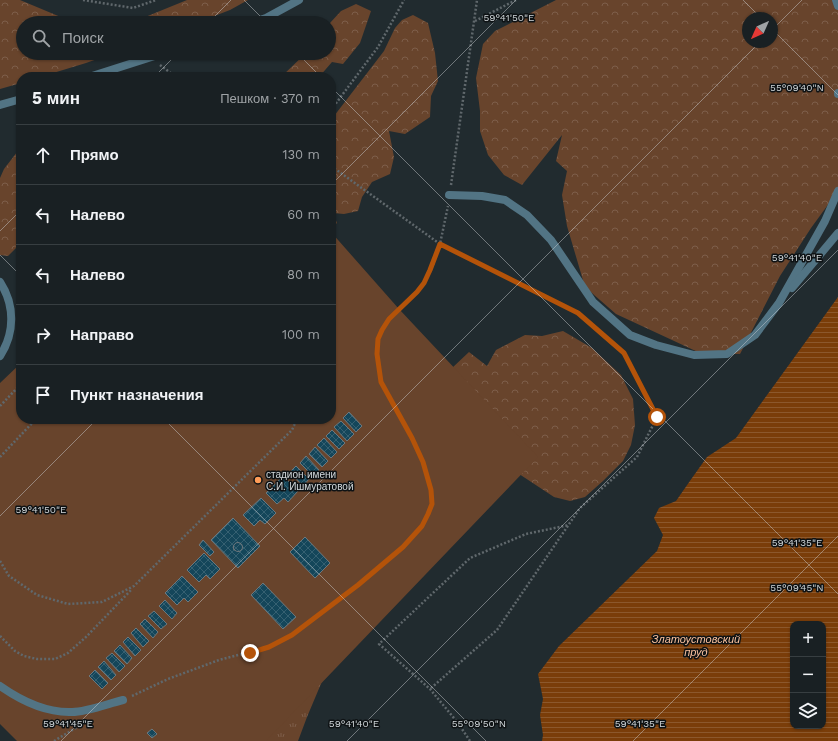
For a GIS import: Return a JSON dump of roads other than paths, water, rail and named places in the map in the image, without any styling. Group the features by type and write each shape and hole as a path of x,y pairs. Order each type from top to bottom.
{"street":[{"path":"270,16 299,0"},
{"path":"836,0 838,6"},
{"path":"105,72 143,60"},
{"path":"0,105 16,100"},
{"path":"779,303 825,221 838,192"},
{"path":"449,195 482,196 505,200 527,215 551,240 593,302 630,335 656,345 694,355 727,354 755,335 779,303 838,233"},
{"path":"0,282 9,300 12,312 9,338 0,356"},
{"path":"0,686 15,696 37,706 56,711 72,712 123,700"}],"water":[{"name":"Златоустовский пруд","path":"838,297 838,741 542,741 543,735 540,715 543,699 538,674 559,646 657,551 663,535 654,518 659,508 676,501 707,457 736,438"}],"place":[{"name":"стадион имени С.И. Ишмуратовой","path":"258,480"}]}
